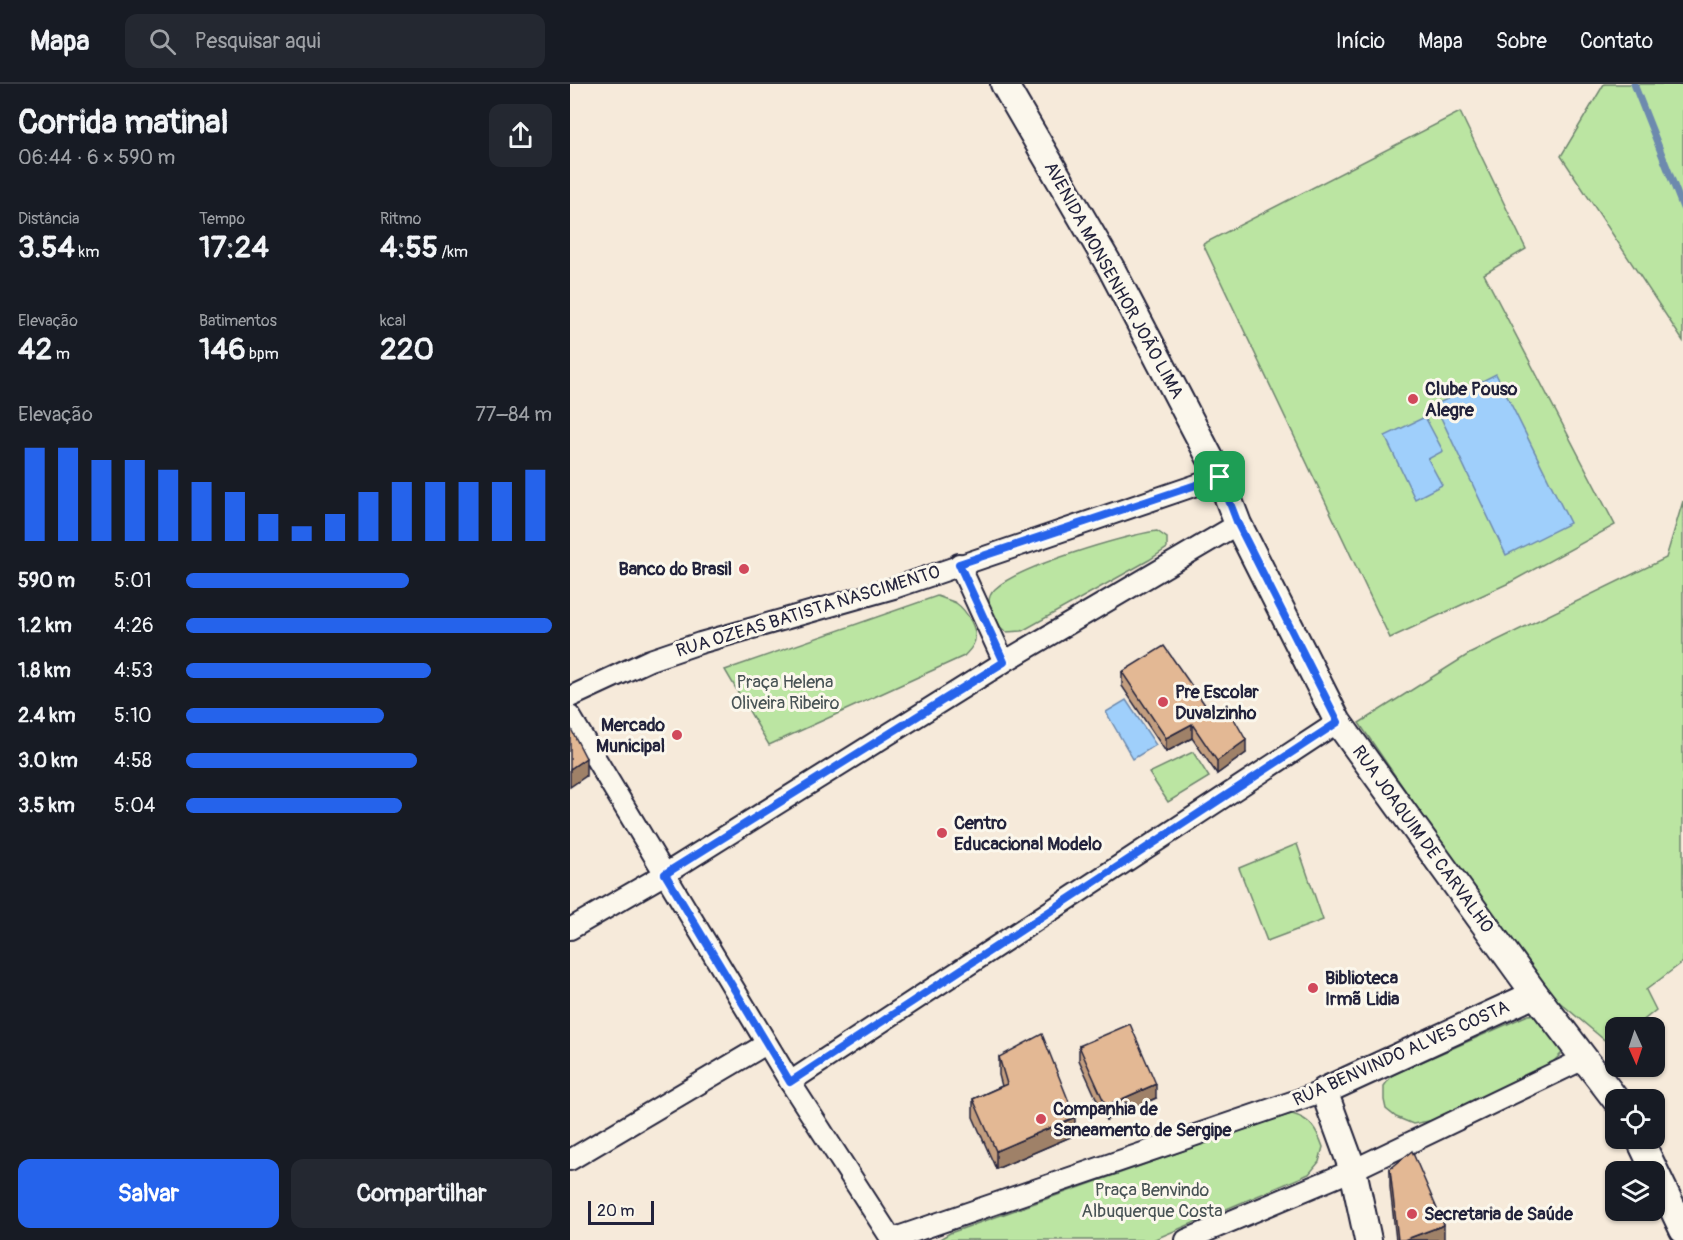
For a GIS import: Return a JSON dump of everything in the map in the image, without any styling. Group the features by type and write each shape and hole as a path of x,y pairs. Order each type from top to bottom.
{"street":[{"name":"AVENIDA MONSENHOR JOÃO LIMA","path":"1004,84 1111,268 1220,477"},
{"name":"RUA JOAQUIM DE CARVALHO","path":"1220,477 1238,524 1338,722 1535,994 1608,1089"},
{"name":"RUA OZEAS BATISTA NASCIMENTO","path":"570,697 650,660 700,643 894,588 1220,477"},
{"path":"570,929 665,874 1004,662 1238,524"},
{"path":"959,564 1004,662"},
{"path":"570,716 766,1044 892,1240"},
{"path":"790,1082 1338,722"},
{"name":"RUA BENVINDO ALVES COSTA","path":"892,1240 1324,1091 1535,994"},
{"path":"570,1160 766,1044"},
{"path":"1186,1240 1353,1170 1586,1058"},
{"path":"1324,1091 1353,1170 1368,1240"},
{"path":"1644,1149 1683,1230"}],"green space":[{"path":"1604,84 1683,84 1683,341 1561,156"},
{"name":"Clube Pouso Alegre","path":"1460,112 1526,249 1484,274 1615,525 1509,583 1390,638 1203,244"},
{"path":"1683,501 1683,962 1646,990 1656,1010 1647,1017 1605,1017 1605,1041 1538,984 1359,723 1469,654 1666,558"},
{"path":"1157,531 1167,538 1167,548 1022,631 1006,632 994,618 989,606 991,594 1007,580 1072,553"},
{"name":"Praça Helena Oliveira Ribeiro","path":"937,596 956,603 964,611 974,628 975,640 964,656 769,745 725,670"},
{"path":"1193,752 1209,777 1168,802 1149,773"},
{"path":"1297,844 1323,920 1267,941 1239,868"},
{"path":"1538,1014 1569,1046 1546,1069 1434,1120 1413,1124 1396,1117 1386,1109 1384,1086 1392,1075 1528,1015"},
{"name":"Praça Benvindo Albuquerque Costa","path":"1292,1114 1309,1122 1323,1147 1319,1162 1309,1174 1153,1240 938,1240 950,1233"}],"water":[{"path":"1496,374 1570,523 1506,555 1435,405"},
{"path":"1425,417 1443,451 1428,459 1442,485 1415,499 1385,436"},
{"path":"1126,700 1156,745 1133,759 1106,712"}],"building":[{"name":"Pre Escolar Duvalzinho","path":"1164,646 1210,712 1226,705 1246,740 1217,761 1192,724 1166,738 1122,672"},
{"path":"570,727 586,758 570,769"},
{"path":"1130,1024 1156,1084 1106,1106 1079,1046"},
{"path":"1042,1034 1075,1117 996,1151 973,1099 1007,1084 999,1057"},
{"name":"Secretaria de Saúde","path":"1412,1151 1444,1225 1404,1240 1398,1240 1390,1169"}],"waterway":[{"path":"1634,84 1683,208"}],"place":[{"name":"Clube Pouso Alegre","path":"1413,399"},
{"name":"Banco do Brasil","path":"744,569"},
{"name":"Pre Escolar Duvalzinho","path":"1163,702"},
{"name":"Mercado Municipal","path":"677,735"},
{"name":"Centro Educacional Modelo","path":"942,833"},
{"name":"Biblioteca Irmã Lidia","path":"1313,988"},
{"name":"Companhia de Saneamento de Sergipe","path":"1041,1119"},
{"name":"Secretaria de Saúde","path":"1412,1214"}],"route":[{"path":"1220,477 1238,524 1338,722 790,1082 665,874 1004,662 959,564 1220,477"}]}
